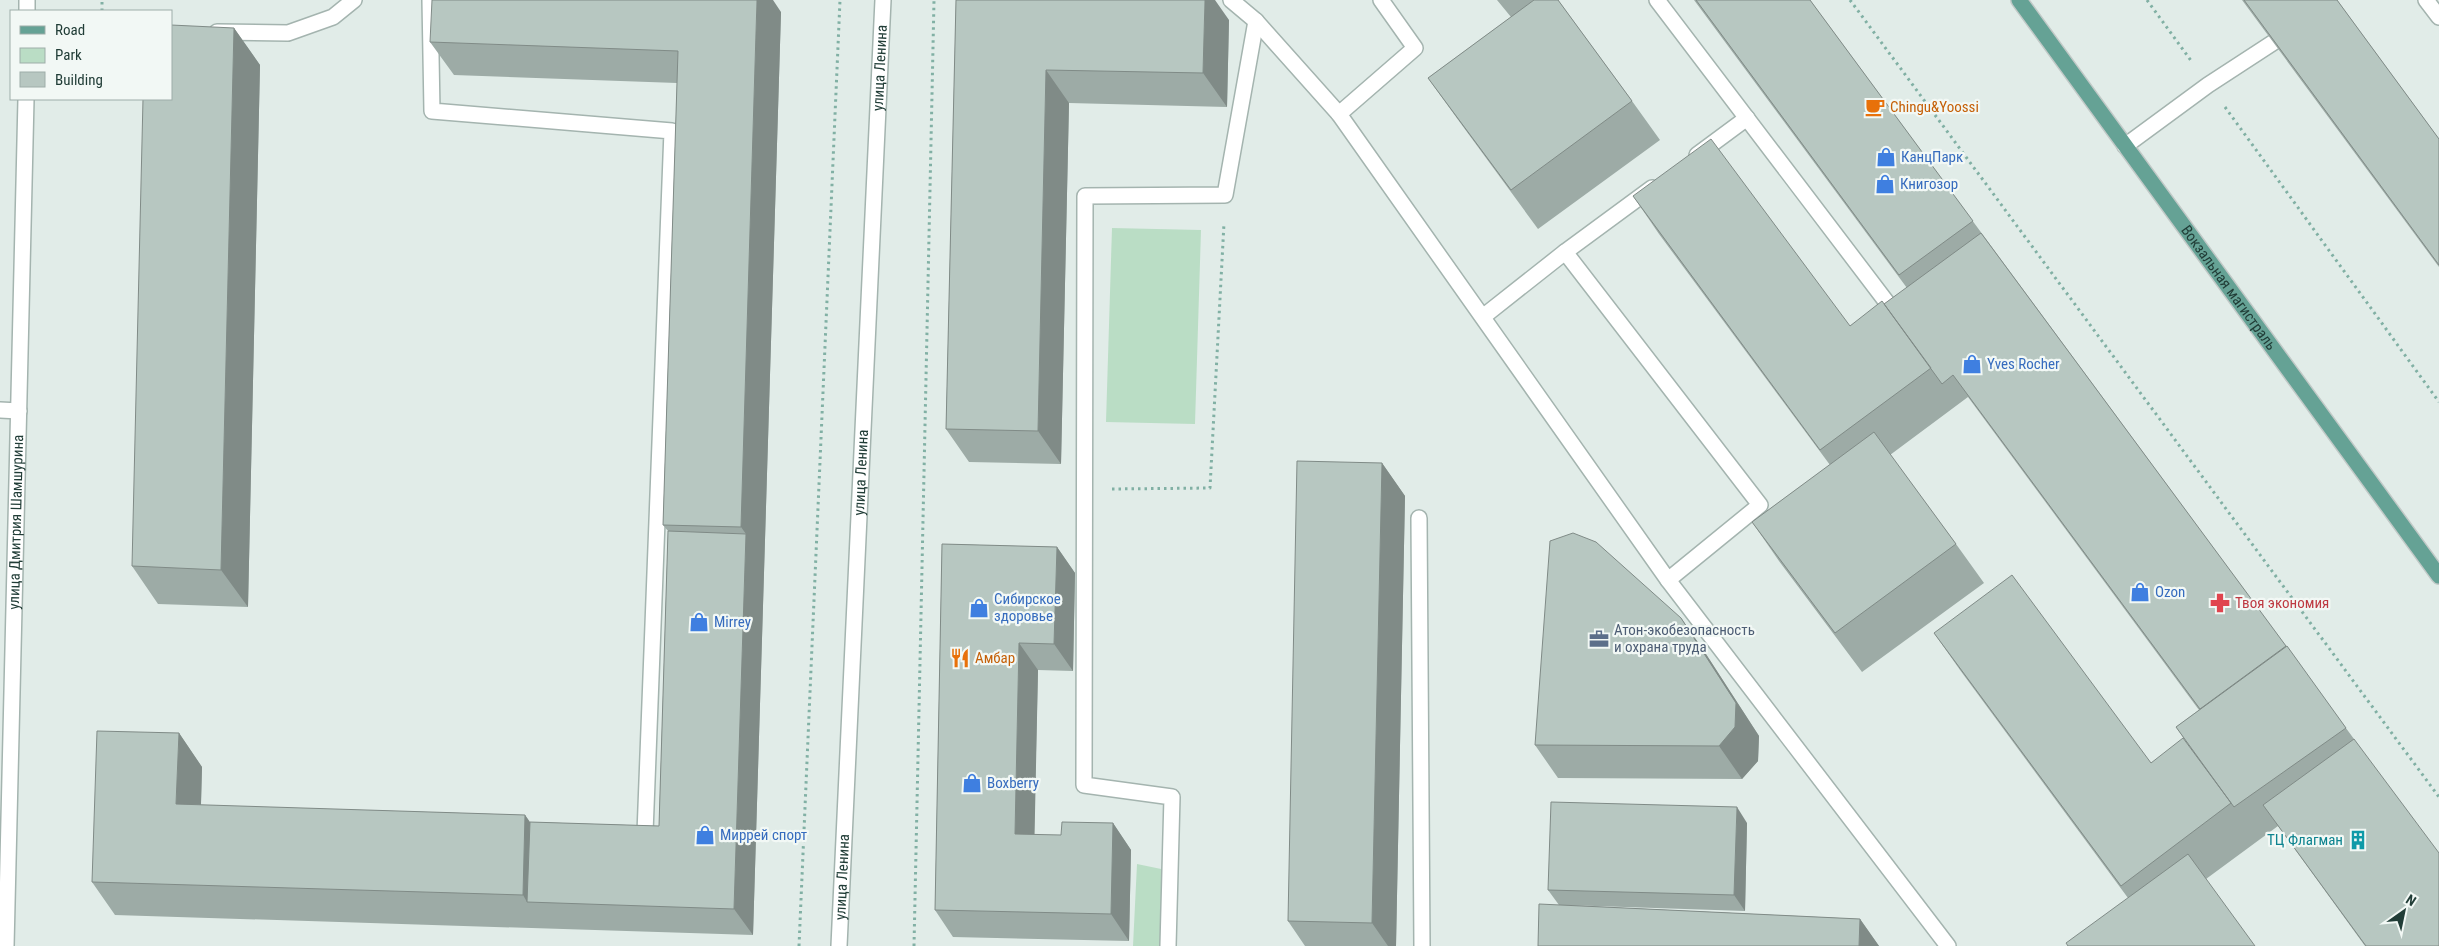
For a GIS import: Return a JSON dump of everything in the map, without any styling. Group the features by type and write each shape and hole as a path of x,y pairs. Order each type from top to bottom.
{"main road":[{"name":"Вокзальная магистраль","path":"2019,0 2439,576"}],"street":[{"path":"333,0 333,18"},
{"path":"200,31 288,33 333,18 354,0"},
{"path":"430,0 432,111 672,131 645,833"},
{"name":"улица Ленина","path":"840,946 882,0"},
{"path":"1231,0 1256,21 1339,114 1484,316 1668,580 1948,946"},
{"path":"1339,114 1415,48 1381,0"},
{"path":"1657,0 1888,304"},
{"path":"2426,0 2439,17"},
{"path":"1168,946 1172,797 1084,785 1085,196 1225,195 1256,21"},
{"path":"2125,146 2208,85 2274,42"},
{"name":"улица Дмитрия Шамшурина","path":"6,946 7,614 18,411 26,100"},
{"path":"1684,165 1747,118"},
{"path":"1484,316 1565,252 1668,176"},
{"path":"1565,252 1760,505 1668,580"},
{"path":"0,410 18,411"},
{"path":"1419,518 1422,946"}],"path":[{"path":"799,946 840,0"},
{"path":"914,946 934,0"},
{"path":"1850,0 2439,797"},
{"path":"2147,0 2439,402"},
{"path":"1085,489 1210,488 1225,195"}],"green space":[{"path":"1112,228 1201,230 1195,424 1106,422"},
{"path":"1137,864 1166,870 1162,946 1133,946"}],"building":[{"path":"432,0 757,0 741,527 663,525 678,51 430,42"},
{"path":"956,0 1205,0 1203,73 1046,70 1038,431 946,429"},
{"path":"1534,0 1558,0 1632,101 1511,190 1428,78"},
{"path":"1696,0 1810,0 1973,221 1899,275"},
{"path":"2244,0 2337,0 2439,139 2439,265"},
{"path":"172,25 234,28 221,570 132,566 143,100 172,100"},
{"path":"1711,139 1850,326 1882,301 1931,368 1820,450 1633,196"},
{"path":"1981,233 2286,646 2200,709 1953,375 1942,384 1884,304"},
{"path":"1874,432 1956,544 1835,633 1752,522"},
{"path":"1297,461 1382,463 1372,923 1288,921"},
{"path":"668,531 746,534 734,909 527,902 530,822 659,826"},
{"path":"1573,533 1596,542 1681,618 1736,703 1735,727 1719,746 1535,745 1550,541"},
{"path":"942,544 1057,547 1054,644 1019,643 1015,834 1061,835 1062,822 1113,823 1111,914 935,910"},
{"path":"2012,575 2151,763 2183,738 2231,803 2121,886 1934,633"},
{"path":"2287,646 2346,728 2234,807 2176,727"},
{"path":"97,731 179,733 176,804 525,815 523,895 92,882"},
{"name":"ТЦ Флагман","path":"2354,739 2439,853 2439,946 2366,946 2263,805"},
{"path":"1551,802 1737,807 1734,895 1548,890"},
{"path":"2188,854 2255,946 2068,946 2066,943"},
{"path":"1539,904 1860,919 1859,946 1538,946"}],"place":[{"name":"Chingu&Yoossi","path":"1875,107"},
{"name":"КанцПарк","path":"1886,157"},
{"name":"Книгозор","path":"1885,184"},
{"name":"Yves Rocher","path":"1972,364"},
{"name":"Ozon","path":"2140,592"},
{"name":"Твоя экономия","path":"2220,603"},
{"name":"Сибирское здоровье","path":"979,608"},
{"name":"Mirrey","path":"699,622"},
{"name":"Атон-экобезопасность и охрана труда","path":"1599,639"},
{"name":"Амбар","path":"960,658"},
{"name":"Boxberry","path":"972,783"},
{"name":"Миррей спорт","path":"705,835"},
{"name":"ТЦ Флагман","path":"2358,840"}]}
